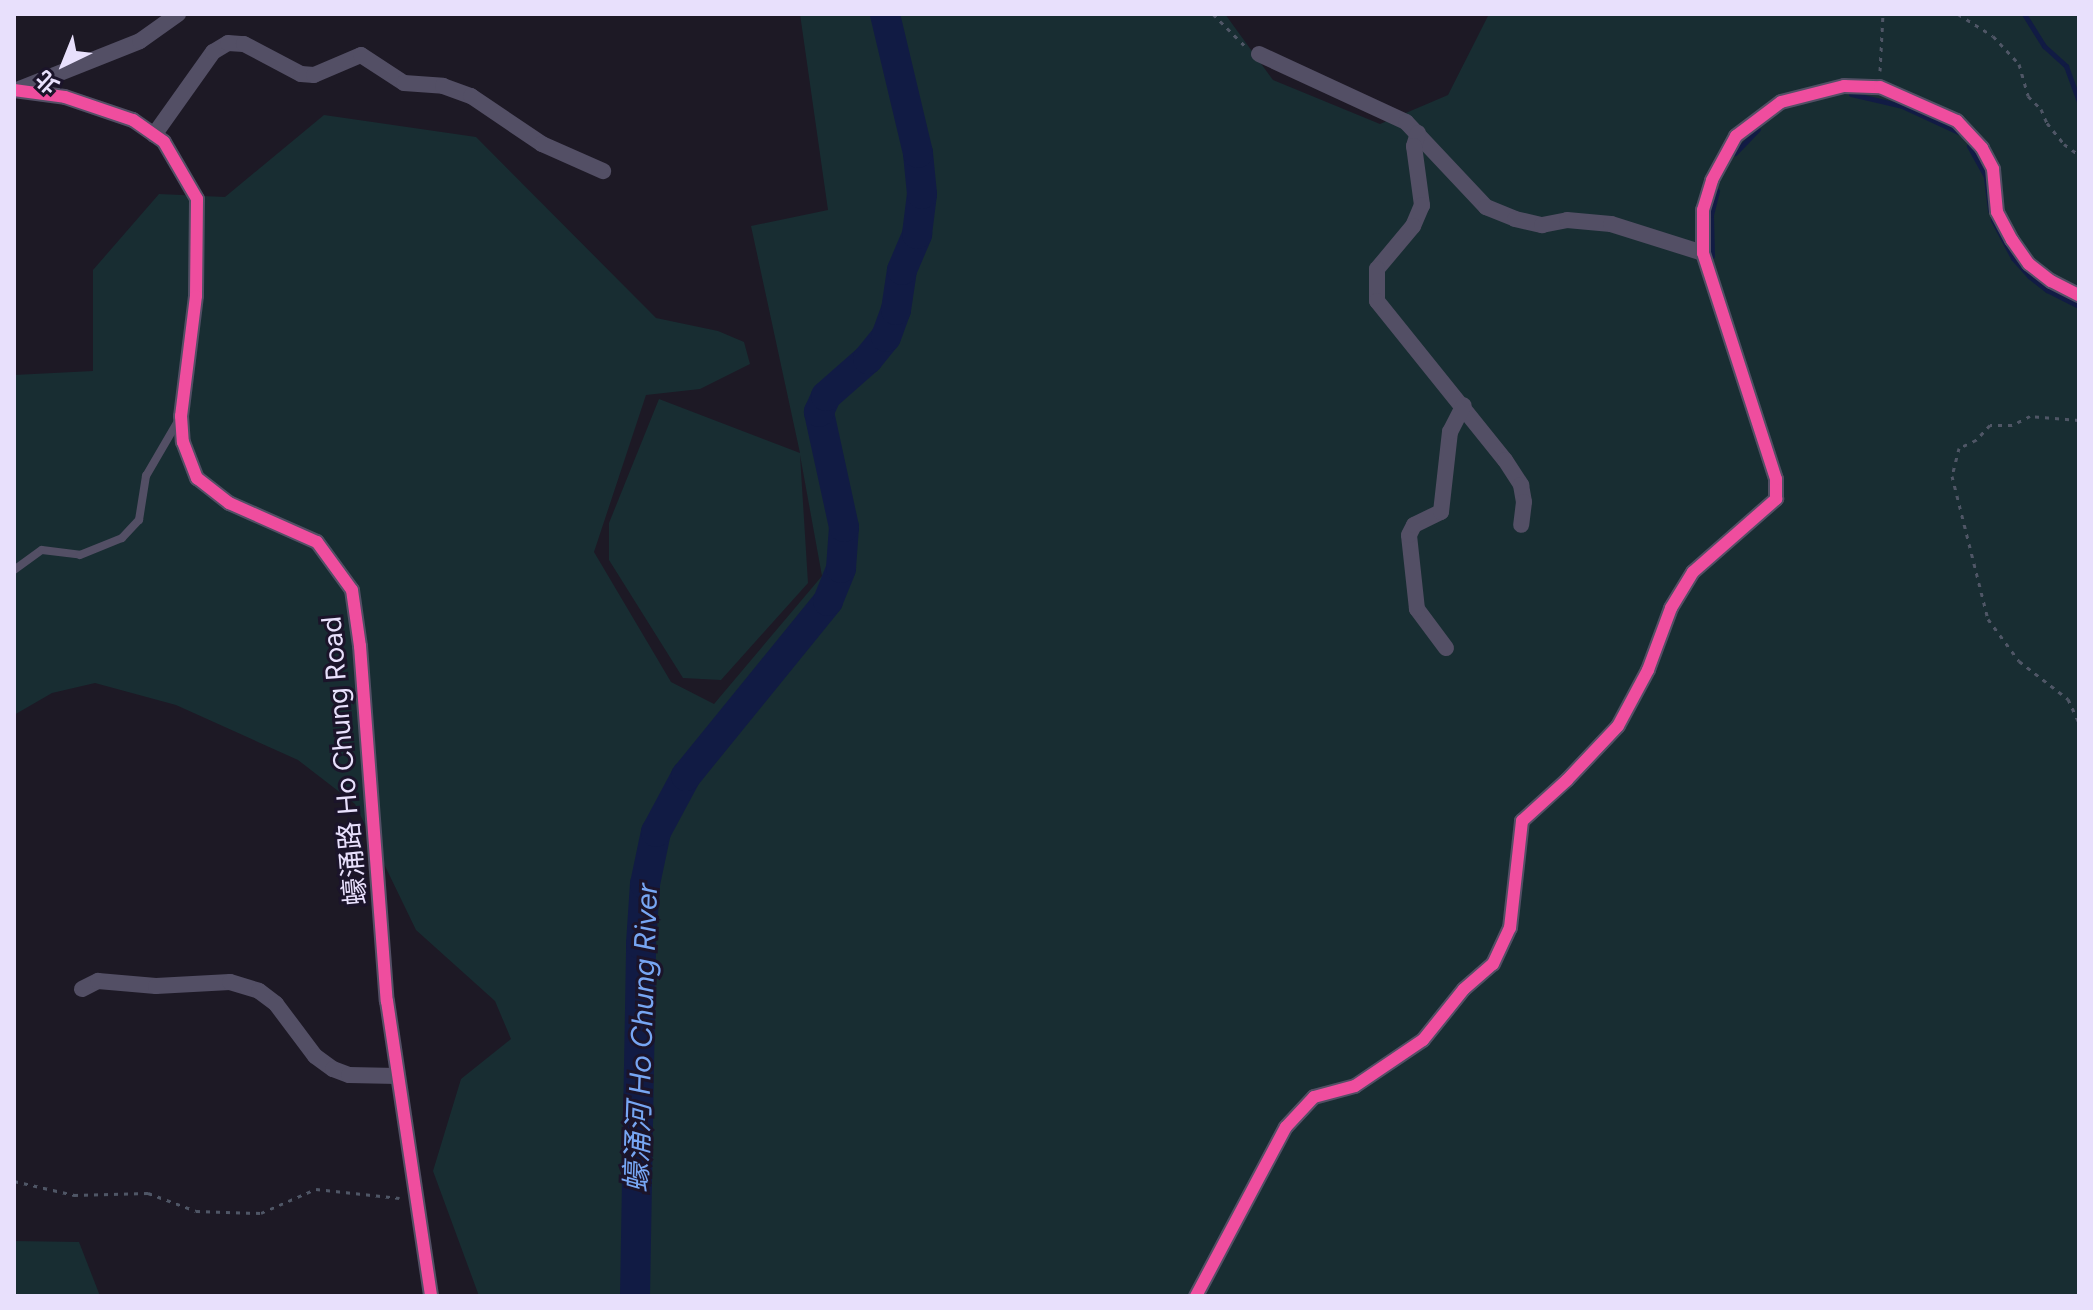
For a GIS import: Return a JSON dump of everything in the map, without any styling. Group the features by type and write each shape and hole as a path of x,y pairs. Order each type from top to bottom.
{"street":[{"path":"14,90 140,41 178,14"},
{"path":"154,135 213,52 228,43 244,44 301,74 314,75 361,55 404,83 443,86 471,96 542,144 603,171"},
{"path":"1259,54 1406,122 1486,207 1515,219 1542,225 1567,220 1611,224 1703,253"},
{"path":"1196,1296 1286,1127 1314,1097 1355,1086 1423,1040 1464,989 1493,964 1510,928 1522,821 1567,780 1618,726 1648,670 1671,608 1693,572 1776,499 1776,479 1703,253 1703,210 1712,180 1736,136 1761,114 1792,98 1844,86 1880,87 1968,129 1993,169 1997,212 2012,240 2029,264 2079,295"},
{"name":"蠔涌路 Ho Chung Road","path":"14,90 65,97 133,120 164,142 197,199 196,296 181,416 183,442 197,478 229,503 317,542 352,590 360,646 387,1001 431,1296"},
{"path":"1418,133 1414,146 1422,205 1413,226 1377,269 1374,280 1377,301 1464,405 1521,485 1524,502 1521,525"},
{"path":"1446,648 1417,609 1409,535 1414,525 1441,512 1450,432 1464,405"},
{"path":"82,989 98,981 156,986 230,982 259,991 276,1004 315,1056 333,1069 349,1075 397,1076"}],"lane":[{"path":"14,570 42,550 80,555 122,538 139,520 146,476 181,416"}],"path":[{"path":"1213,14 1235,39 1259,54"},
{"path":"1880,87 1883,14"},
{"path":"1958,14 1993,36 2019,64 2028,96 2064,144 2079,155"},
{"path":"2079,420 2030,416 2012,425 1990,425 1976,440 1959,448 1952,476 1988,619 2019,661 2068,699 2079,723"},
{"path":"14,1181 74,1195 148,1193 196,1211 261,1213 316,1189 415,1200"}],"green space":[{"path":"800,14 1225,14 1273,80 1380,124 1448,95 1489,14 2079,14 2079,1296 479,1296 433,1171 461,1079 511,1039 495,1001 416,930 355,804 298,760 176,705 95,683 52,693 14,715 14,375 93,371 93,270 159,194 225,197 324,115 476,137 656,318 718,331 744,342 750,364 700,389 646,395 594,552 671,682 714,704 822,576 800,455 808,583 721,680 683,678 609,560 609,523 659,399 800,453 751,226 828,210"},
{"path":"14,1241 79,1242 100,1296 14,1296"}],"waterway":[{"name":"蠔涌河 Ho Chung River","path":"635,1296 641,944 645,884 656,832 686,776 828,601 841,568 844,527 819,412 826,396 868,359 886,337 896,310 902,270 917,234 922,194 918,153 885,14"},
{"path":"2024,14 2044,46 2066,66 2079,101"},
{"path":"1851,94 1902,106 1958,132"},
{"path":"1735,153 1758,129"},
{"path":"1969,146 1986,177 1990,211"},
{"path":"1712,256 1711,215 1717,191"},
{"path":"1993,220 2013,258 2029,276 2047,290 2079,306"}],"cycle path":[{"path":"1196,1296 1286,1127 1314,1097 1355,1086 1423,1040 1464,989 1493,964 1510,928 1522,821 1567,780 1618,726 1648,670 1671,608 1693,572 1776,499 1776,479 1703,253 1703,210 1712,180 1736,136 1781,102 1844,86 1880,87 1957,121 1982,148 1993,169 1997,212 2012,240 2029,264 2051,281 2079,295"},
{"path":"14,90 65,97 133,120 164,142 197,199 196,296 181,416 183,442 197,478 229,503 317,542 352,590 360,646 387,1001 431,1296"}]}
